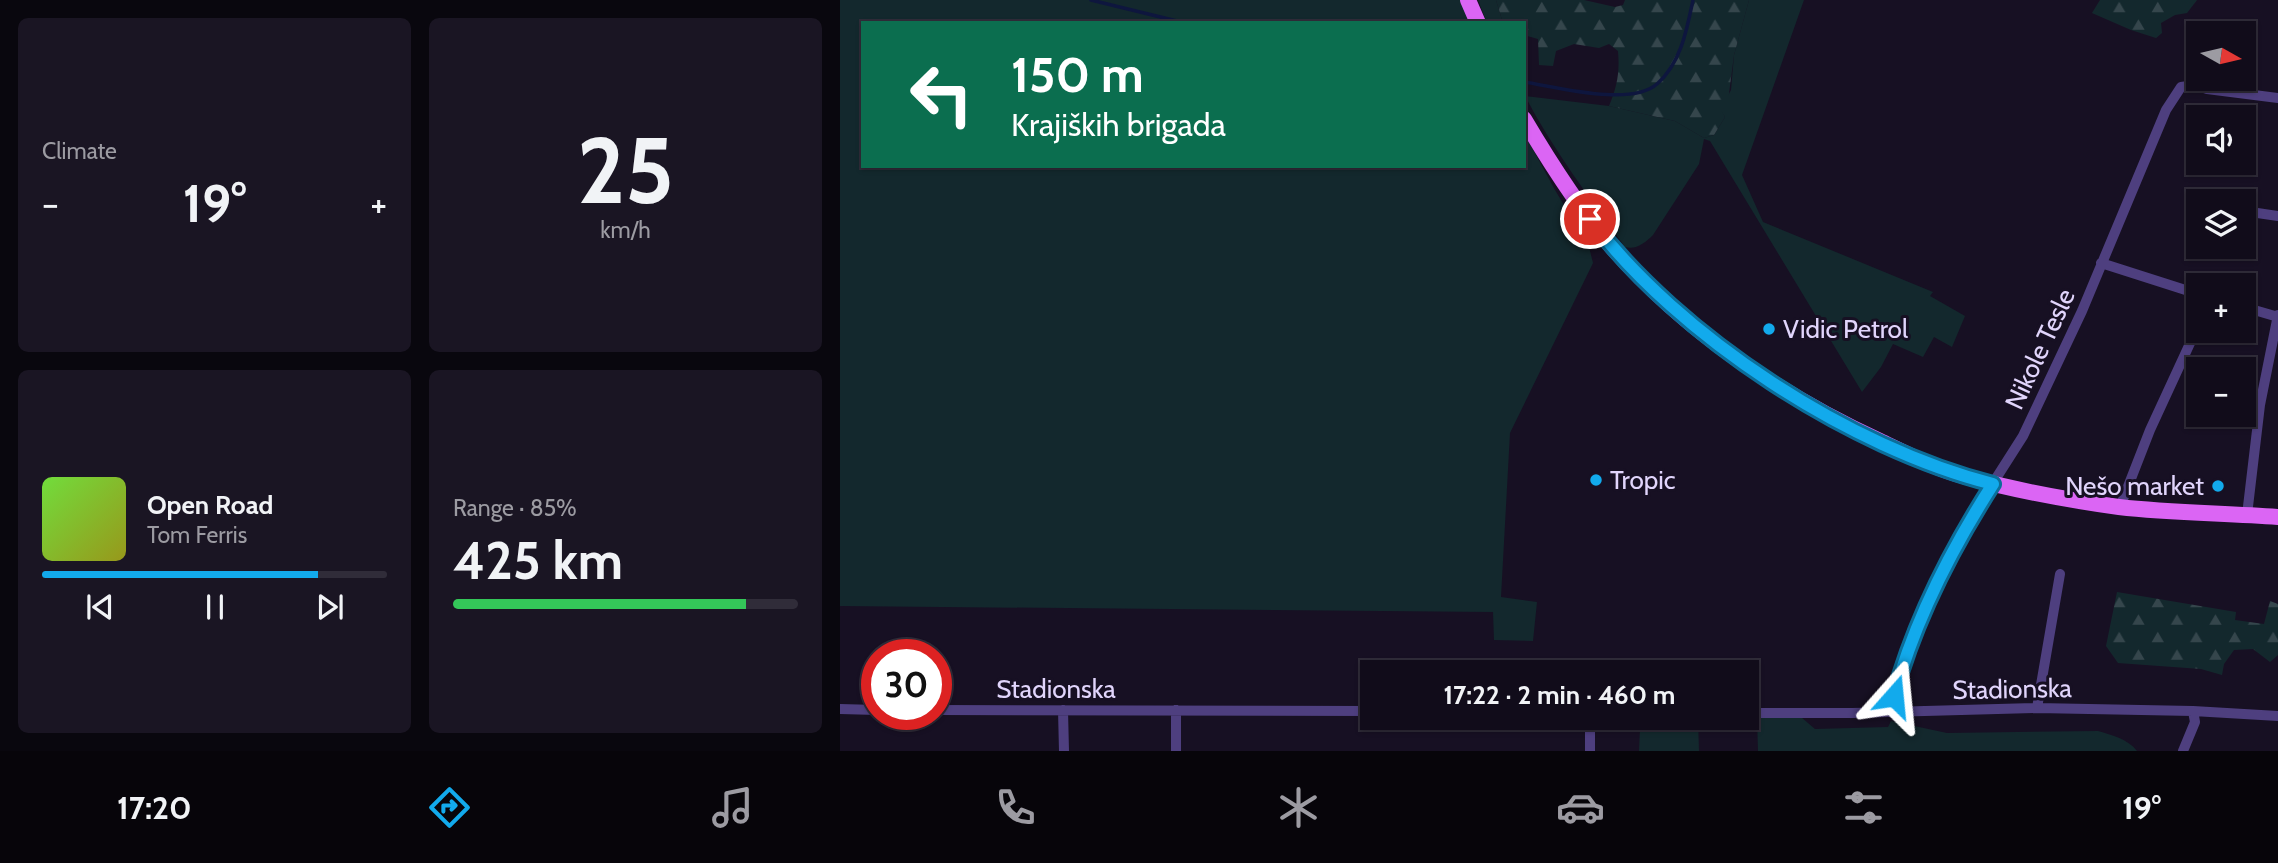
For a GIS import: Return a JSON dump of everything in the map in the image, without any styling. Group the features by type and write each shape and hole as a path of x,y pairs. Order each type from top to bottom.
{"main road":[{"path":"1468,0 1477,21"},
{"path":"1526,122 1563,182 1611,246 1660,294 1724,348 1801,400 1856,430 1937,467 1993,484 2120,507 2278,517"}],"street":[{"name":"Nikole Tesle","path":"1890,712 1898,680 1934,588 1965,527 2033,416 2082,311 2166,110 2181,87 2195,85 2278,98"},
{"path":"2256,213 2278,216"},
{"path":"2101,263 2186,290"},
{"path":"2246,515 2259,415 2278,316 2256,310"},
{"path":"2120,507 2150,430 2190,343"},
{"path":"2036,708 2060,574"},
{"name":"Stadionska","path":"1759,713 2036,708 2193,711 2278,716"},
{"path":"840,709 861,709"},
{"name":"Stadionska","path":"952,710 1360,711"},
{"path":"1063,710 1064,751"},
{"path":"1176,710 1176,751"},
{"path":"2183,751 2195,722 2193,711"},
{"path":"1590,730 1590,751"}],"green space":[{"path":"840,0 1461,0 1469,21 861,21 861,168 1526,168 1526,137 1589,247 1593,263 1510,433 1501,597 1537,602 1533,641 1494,640 1493,612 840,606"},
{"path":"1478,0 1496,0 1502,21 1486,21"},
{"path":"1496,0 1584,0 1615,7 1623,5 1625,0 1749,0 1734,55 1728,101 1721,110 1725,117 1714,135 1704,138 1675,121 1609,106 1619,66 1618,51 1609,44 1599,48 1574,44 1556,51 1553,66 1539,65 1538,39 1526,36 1526,21 1502,21"},
{"path":"1749,0 1804,0 1742,175 1763,222 1933,292 1930,296 1965,316 1952,347 1934,337 1923,357 1893,344 1881,367 1862,392 1710,141 1704,139 1699,164 1653,235 1633,248 1625,247 1560,155 1526,98 1609,106 1675,121 1704,138 1714,135 1725,117 1720,110 1731,90 1734,55"},
{"path":"2100,0 2197,0 2187,13 2175,15 2161,23 2162,33 2156,38 2092,13"},
{"path":"2117,592 2236,612 2235,620 2264,624 2270,601 2278,604 2278,655 2270,662 2253,649 2234,650 2224,664 2222,675 2201,669 2118,663 2106,646"},
{"path":"1801,717 1815,729 1888,727 1891,721 1947,733 2098,731 2124,740 2137,751 1758,751 1759,718"},
{"path":"1640,730 1698,730 1699,751 1639,751"}],"waterway":[{"path":"1091,0 1177,21"},
{"path":"1526,82 1593,94 1630,94 1645,91 1657,84 1672,66 1685,34 1693,0"}],"place":[{"name":"Vidic Petrol","path":"1769,329"},
{"name":"Tropic","path":"1596,480"},
{"name":"Nešo market","path":"2218,486"}],"route":[{"path":"1590,219 1611,246 1676,309 1731,354 1769,379 1840,422 1917,459 1961,476 1993,484 1965,527 1934,588 1894,696"}]}
